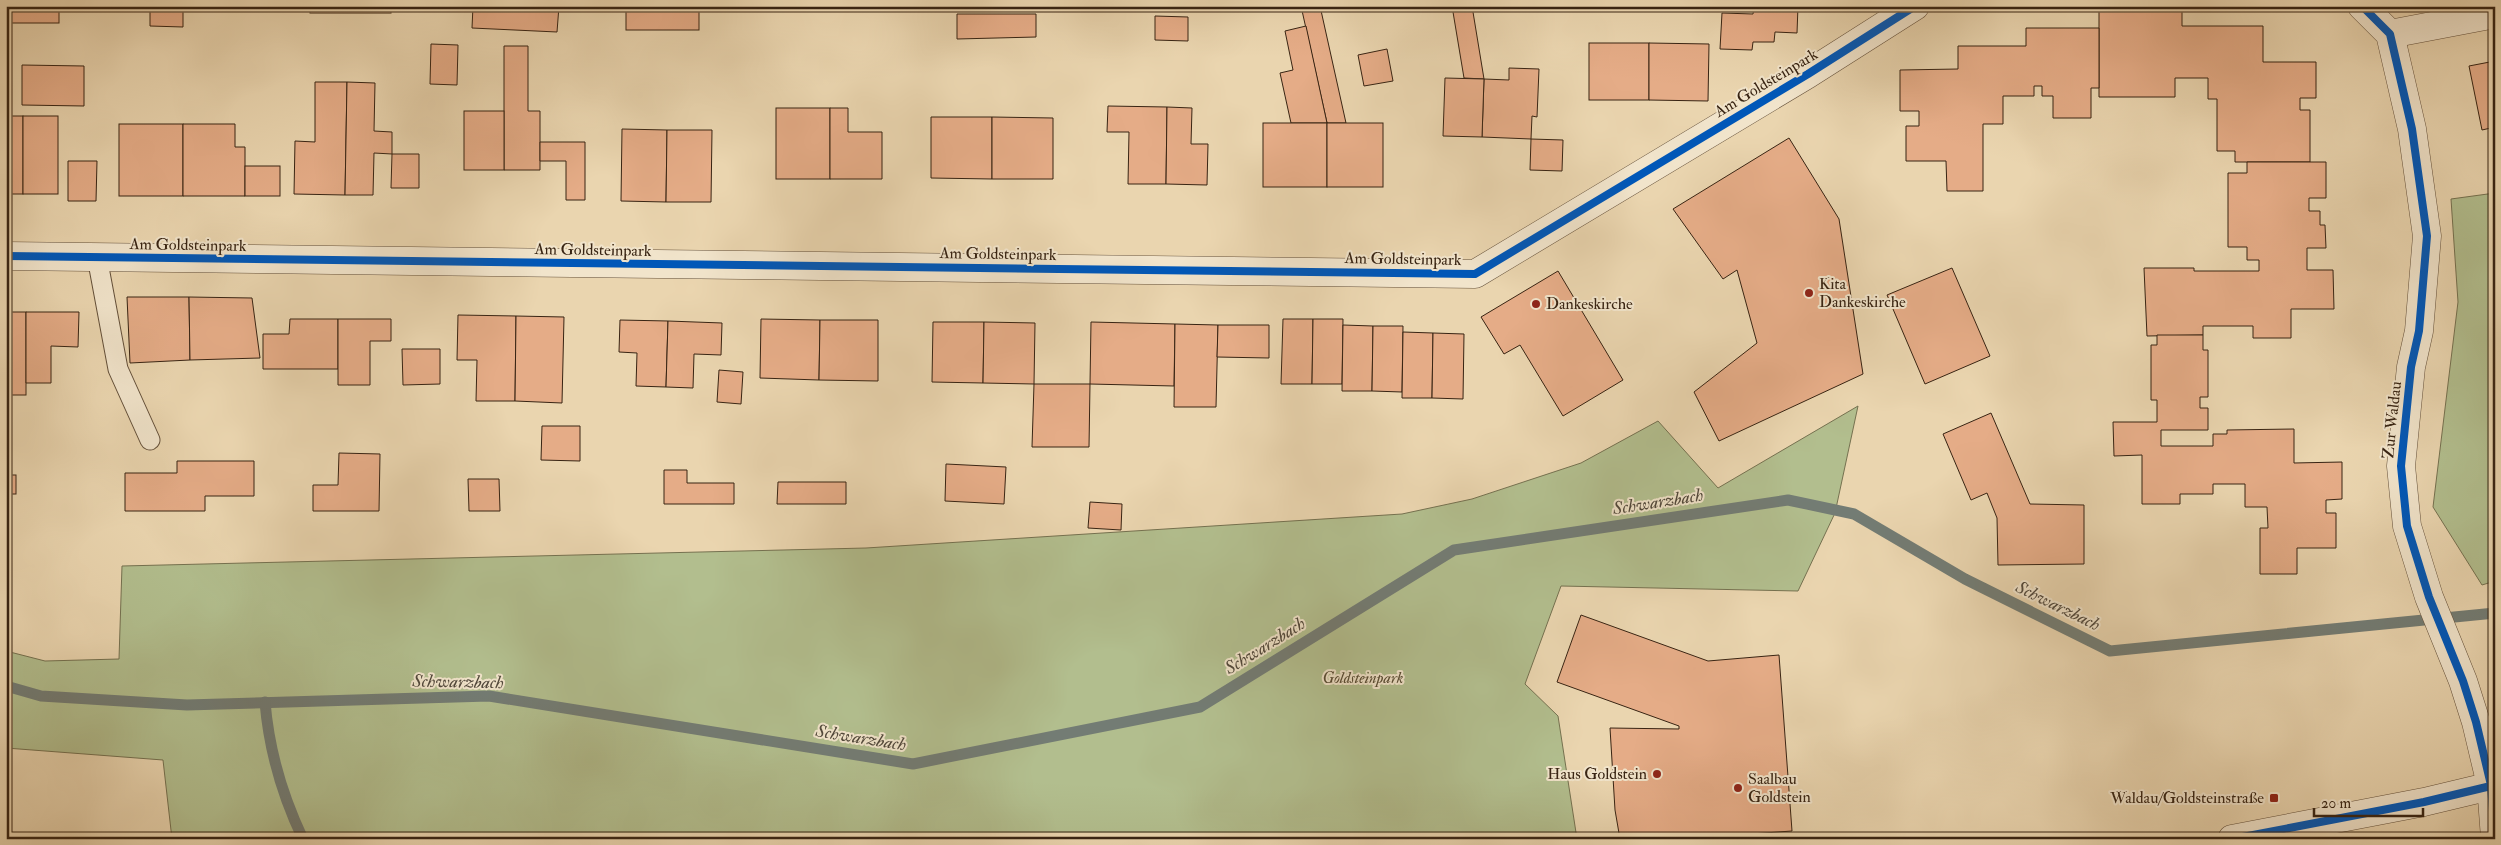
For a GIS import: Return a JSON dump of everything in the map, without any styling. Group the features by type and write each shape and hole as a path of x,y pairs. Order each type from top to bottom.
{"street":[{"name":"Am Goldsteinpark","path":"6,256 1475,274 1808,74 1915,6"},
{"path":"2362,6 2390,34 2495,14"},
{"name":"Zur Waldau","path":"2390,34 2412,129 2427,236 2419,331 2411,367 2401,466 2407,526 2429,597 2468,697 2493,785 2495,838"},
{"path":"2232,839 2424,802 2493,785"}],"lane":[{"path":"97,258 118,369 150,440"}],"green space":[{"path":"2495,193 2495,581 2482,585 2433,507 2458,302 2451,199"},
{"name":"Goldsteinpark","path":"1858,406 1835,513 1798,591 1561,586 1525,684 1558,716 1577,839 172,839 163,760 6,748 6,651 45,661 119,659 122,566 866,548 1402,514 1472,499 1581,463 1658,421 1718,488"}],"building":[{"path":"6,6 59,6 59,23 6,23"},
{"path":"150,6 183,6 183,27 150,26"},
{"path":"310,6 391,6 391,13 310,13"},
{"path":"473,6 559,6 557,32 472,28"},
{"path":"626,6 699,6 699,30 626,30"},
{"path":"1301,6 1320,6 1346,123 1327,123"},
{"path":"1452,6 1472,6 1484,79 1464,78"},
{"path":"1754,6 1798,6 1797,33 1775,32 1774,42 1753,42 1752,50 1720,49 1722,13 1753,14"},
{"path":"2099,7 2182,7 2182,26 2263,26 2263,62 2316,62 2316,98 2300,98 2300,110 2310,110 2310,162 2235,162 2235,151 2217,151 2217,99 2208,99 2208,78 2175,78 2175,97 2099,97"},
{"path":"957,14 1036,14 1036,37 957,39"},
{"path":"1155,16 1188,17 1188,41 1155,40"},
{"path":"1306,26 1327,123 1291,123 1280,73 1293,70 1285,31"},
{"path":"2026,28 2099,28 2099,88 2091,88 2091,118 2053,118 2053,96 2042,96 2042,86 2034,86 2034,96 2003,96 2003,124 1983,124 1983,191 1947,191 1946,161 1906,161 1906,126 1919,126 1919,111 1900,111 1900,70 1958,69 1958,46 2026,46"},
{"path":"1589,43 1649,43 1649,100 1589,100"},
{"path":"1649,43 1709,44 1708,101 1649,100"},
{"path":"431,44 458,45 457,85 430,84"},
{"path":"504,46 528,46 528,111 540,111 540,170 504,170"},
{"path":"1387,49 1393,81 1364,86 1358,55"},
{"path":"2495,61 2495,127 2482,130 2469,66"},
{"path":"22,65 84,66 84,106 22,105"},
{"path":"1509,68 1539,69 1537,117 1532,116 1531,139 1482,137 1484,79 1509,80"},
{"path":"1445,78 1484,79 1482,137 1443,136"},
{"path":"315,82 347,82 345,195 294,194 295,141 315,142"},
{"path":"347,82 375,83 374,131 392,132 392,154 374,153 373,195 345,195"},
{"path":"1108,106 1167,107 1166,184 1128,184 1129,132 1107,132"},
{"path":"1167,107 1192,108 1191,144 1208,144 1207,185 1166,184"},
{"path":"776,108 830,108 830,179 776,179"},
{"path":"830,108 848,108 848,132 882,132 882,179 830,179"},
{"path":"464,111 504,111 504,170 464,170"},
{"path":"6,116 23,116 23,194 6,194"},
{"path":"23,116 58,116 58,194 23,194"},
{"path":"931,117 992,117 992,179 931,178"},
{"path":"992,117 1053,118 1053,179 992,179"},
{"path":"1263,123 1327,123 1327,187 1263,187"},
{"path":"1327,123 1383,123 1383,187 1327,187"},
{"path":"119,124 183,124 183,196 119,196"},
{"path":"183,124 235,124 235,147 245,147 245,196 183,196"},
{"path":"622,129 667,130 666,202 621,201"},
{"path":"667,130 712,130 711,202 666,202"},
{"path":"1789,138 1839,219 1863,374 1719,441 1694,392 1757,343 1737,270 1723,279 1673,209"},
{"path":"1531,139 1563,140 1562,171 1530,170"},
{"path":"540,142 585,142 585,200 566,200 566,161 540,161"},
{"path":"392,154 419,154 419,188 391,188"},
{"path":"68,161 97,161 96,201 68,201"},
{"path":"2247,162 2326,162 2326,198 2309,198 2309,211 2320,211 2320,225 2325,225 2326,248 2307,248 2307,270 2333,270 2334,309 2291,309 2291,338 2253,338 2253,326 2203,326 2203,335 2147,336 2144,268 2194,268 2194,271 2259,271 2259,260 2247,260 2247,247 2228,247 2228,173 2247,173"},
{"path":"245,166 280,166 280,196 245,196"},
{"path":"1952,268 1990,356 1925,384 1887,295"},
{"path":"1558,271 1623,380 1563,416 1520,345 1504,354 1481,317"},
{"path":"127,297 189,297 190,360 130,363"},
{"path":"189,297 252,298 260,358 190,360"},
{"path":"6,312 26,312 26,395 6,395"},
{"path":"26,312 79,312 78,347 51,346 51,383 26,383"},
{"path":"458,315 516,316 515,401 476,401 477,360 457,360"},
{"path":"516,316 564,317 562,403 515,401"},
{"path":"290,319 338,319 338,369 263,369 263,334 289,334"},
{"path":"338,319 391,319 391,341 370,341 370,385 338,385"},
{"path":"761,319 820,320 819,380 760,378"},
{"path":"1283,319 1313,319 1312,384 1281,384"},
{"path":"1313,319 1343,319 1342,384 1312,384"},
{"path":"620,320 668,321 666,387 636,386 637,353 619,352"},
{"path":"820,320 878,320 878,381 819,380"},
{"path":"668,321 722,323 721,355 694,354 693,388 666,387"},
{"path":"933,322 984,322 983,383 932,382"},
{"path":"984,322 1035,323 1034,384 983,383"},
{"path":"1091,322 1175,324 1174,386 1090,384"},
{"path":"1175,324 1218,325 1216,407 1174,407"},
{"path":"1218,325 1269,325 1269,358 1217,357"},
{"path":"1343,325 1373,326 1372,391 1342,391"},
{"path":"1373,326 1403,326 1402,392 1372,391"},
{"path":"1403,332 1433,333 1432,398 1402,398"},
{"path":"1433,333 1464,334 1463,399 1432,398"},
{"path":"2157,335 2203,335 2203,350 2208,350 2208,397 2200,397 2200,408 2208,408 2208,430 2161,430 2161,446 2213,446 2213,434 2227,434 2227,430 2294,429 2294,463 2342,462 2342,499 2326,500 2326,513 2336,513 2336,548 2297,548 2297,574 2260,574 2260,528 2268,528 2267,507 2245,507 2245,484 2213,484 2213,494 2180,494 2180,504 2142,504 2142,455 2114,456 2113,422 2157,422 2157,400 2151,400 2151,345 2157,345"},
{"path":"402,349 440,349 440,384 403,385"},
{"path":"719,370 743,372 741,404 717,402"},
{"path":"1034,384 1090,384 1089,447 1032,447"},
{"path":"1991,413 2030,504 2084,505 2084,564 1998,565 1997,518 1987,493 1971,500 1943,434"},
{"path":"542,426 580,426 580,461 541,460"},
{"path":"339,453 380,454 379,511 313,511 313,485 338,485"},
{"path":"177,461 254,461 254,496 205,496 205,511 125,511 125,473 177,473"},
{"path":"946,464 1006,467 1004,504 945,501"},
{"path":"664,470 687,470 687,483 734,483 734,504 664,504"},
{"path":"6,475 16,475 16,494 6,494"},
{"path":"468,479 499,479 500,511 469,511"},
{"path":"778,482 846,482 846,504 777,504"},
{"path":"1090,502 1122,504 1121,530 1088,528"},
{"path":"1581,615 1708,661 1779,655 1792,831 1737,835 1738,839 1620,839 1615,810 1610,728 1679,729 1679,726 1557,682"}],"waterway":[{"name":"Schwarzbach","path":"6,686 41,696 187,705 489,696 913,764 1200,707 1454,550 1788,500 1854,514 1965,579 2110,651 2495,613"},
{"path":"265,702 273,755 289,806 303,839"}],"cycle path":[{"path":"6,256 1475,274 1808,74 1915,6"},
{"path":"2362,6 2390,34 2412,129 2427,236 2419,331 2411,367 2401,466 2407,526 2429,597 2463,681 2476,722 2491,785 2495,838"},
{"path":"2232,839 2424,802 2495,785"}],"place":[{"name":"Kita Dankeskirche","path":"1809,293"},
{"name":"Dankeskirche","path":"1536,304"},
{"name":"Haus Goldstein","path":"1657,774"},
{"name":"Saalbau Goldstein","path":"1738,788"},
{"name":"Waldau/Goldsteinstraße","path":"2274,798"}]}
